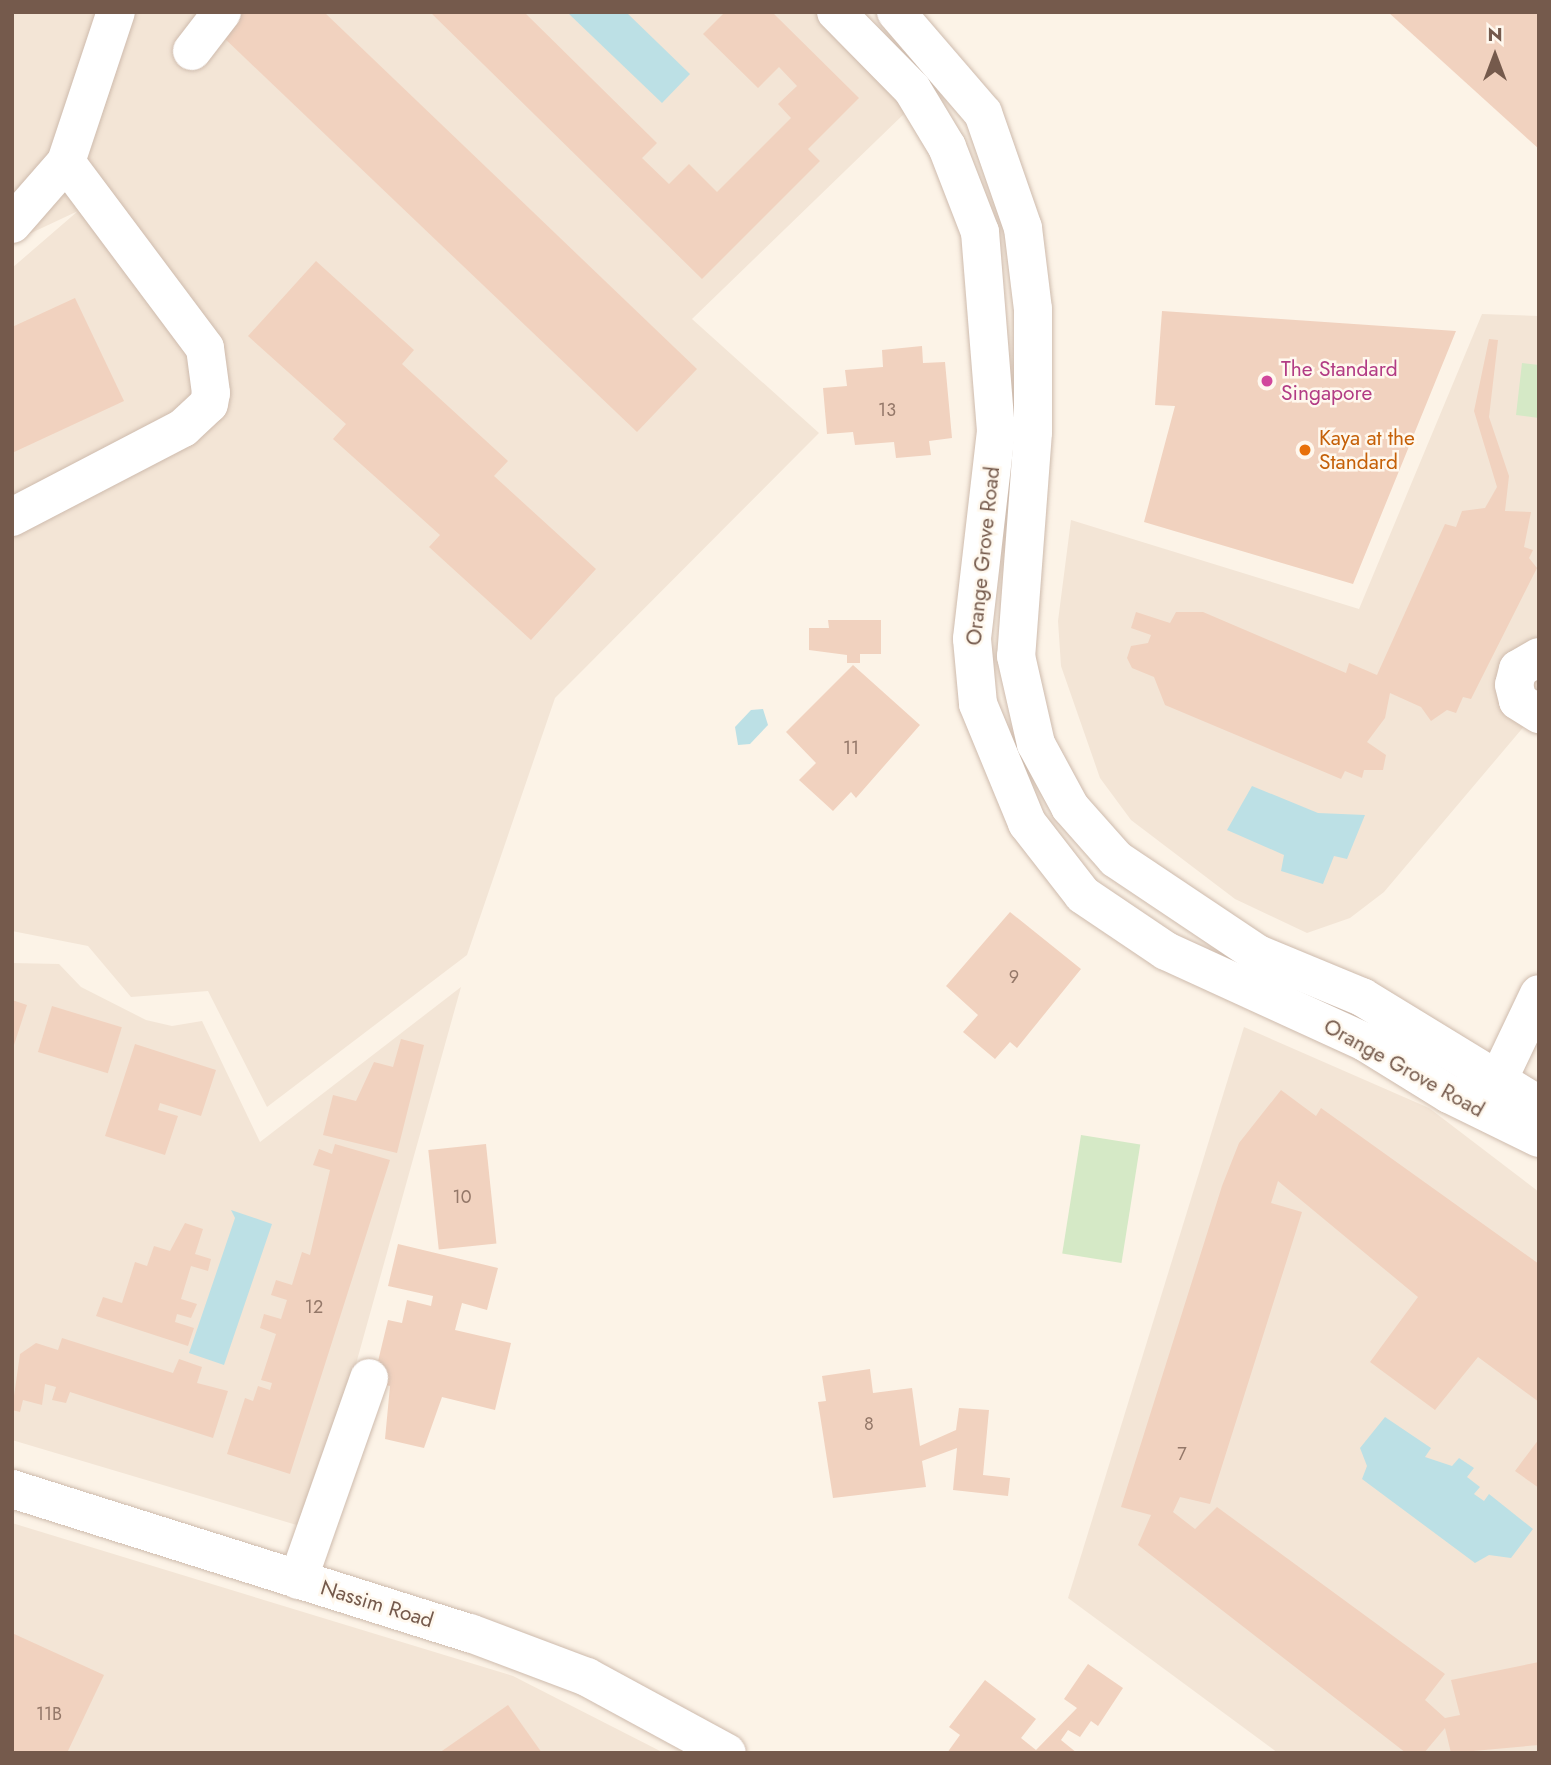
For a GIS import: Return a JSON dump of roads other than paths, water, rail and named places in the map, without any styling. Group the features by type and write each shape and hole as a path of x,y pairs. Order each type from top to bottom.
{"street":[{"path":"12,224 66,162 116,12"},
{"path":"192,51 222,12"},
{"name":"Orange Grove Road","path":"836,12 912,89 947,147 980,232 996,431 972,639 978,704 1027,824 1083,895 1166,951 1365,1042 1449,1094 1539,1138"},
{"name":"Orange Grove Road","path":"896,12 983,113 1023,228 1033,309 1033,432 1018,579 1016,656 1036,744 1070,807 1116,859 1258,954 1362,997 1539,1105"},
{"path":"12,517 183,428 209,404 211,393 205,348 66,162"},
{"path":"980,574 1018,579"},
{"path":"1539,657 1518,669 1514,685 1518,701 1539,714"},
{"path":"1449,1094 1499,1080 1539,994"},
{"path":"298,1580 369,1378"},
{"name":"Nassim Road","path":"12,1489 298,1580 587,1677 727,1753"}],"water":[{"path":"626,12 690,74 662,103 569,14"},
{"path":"763,709 768,725 750,744 738,745 735,727 751,710"},
{"path":"1252,786 1318,813 1365,815 1347,859 1334,856 1323,884 1281,871 1284,855 1227,830"},
{"path":"231,1210 272,1224 224,1365 189,1353 235,1218"},
{"path":"1385,1417 1431,1448 1425,1457 1452,1466 1459,1458 1474,1468 1467,1477 1480,1487 1474,1494 1484,1501 1489,1494 1533,1529 1511,1558 1489,1555 1475,1563 1362,1479 1367,1466 1360,1448"}],"place":[{"name":"The Standard Singapore","path":"1267,381"},
{"name":"Kaya at the Standard","path":"1305,450"}]}
